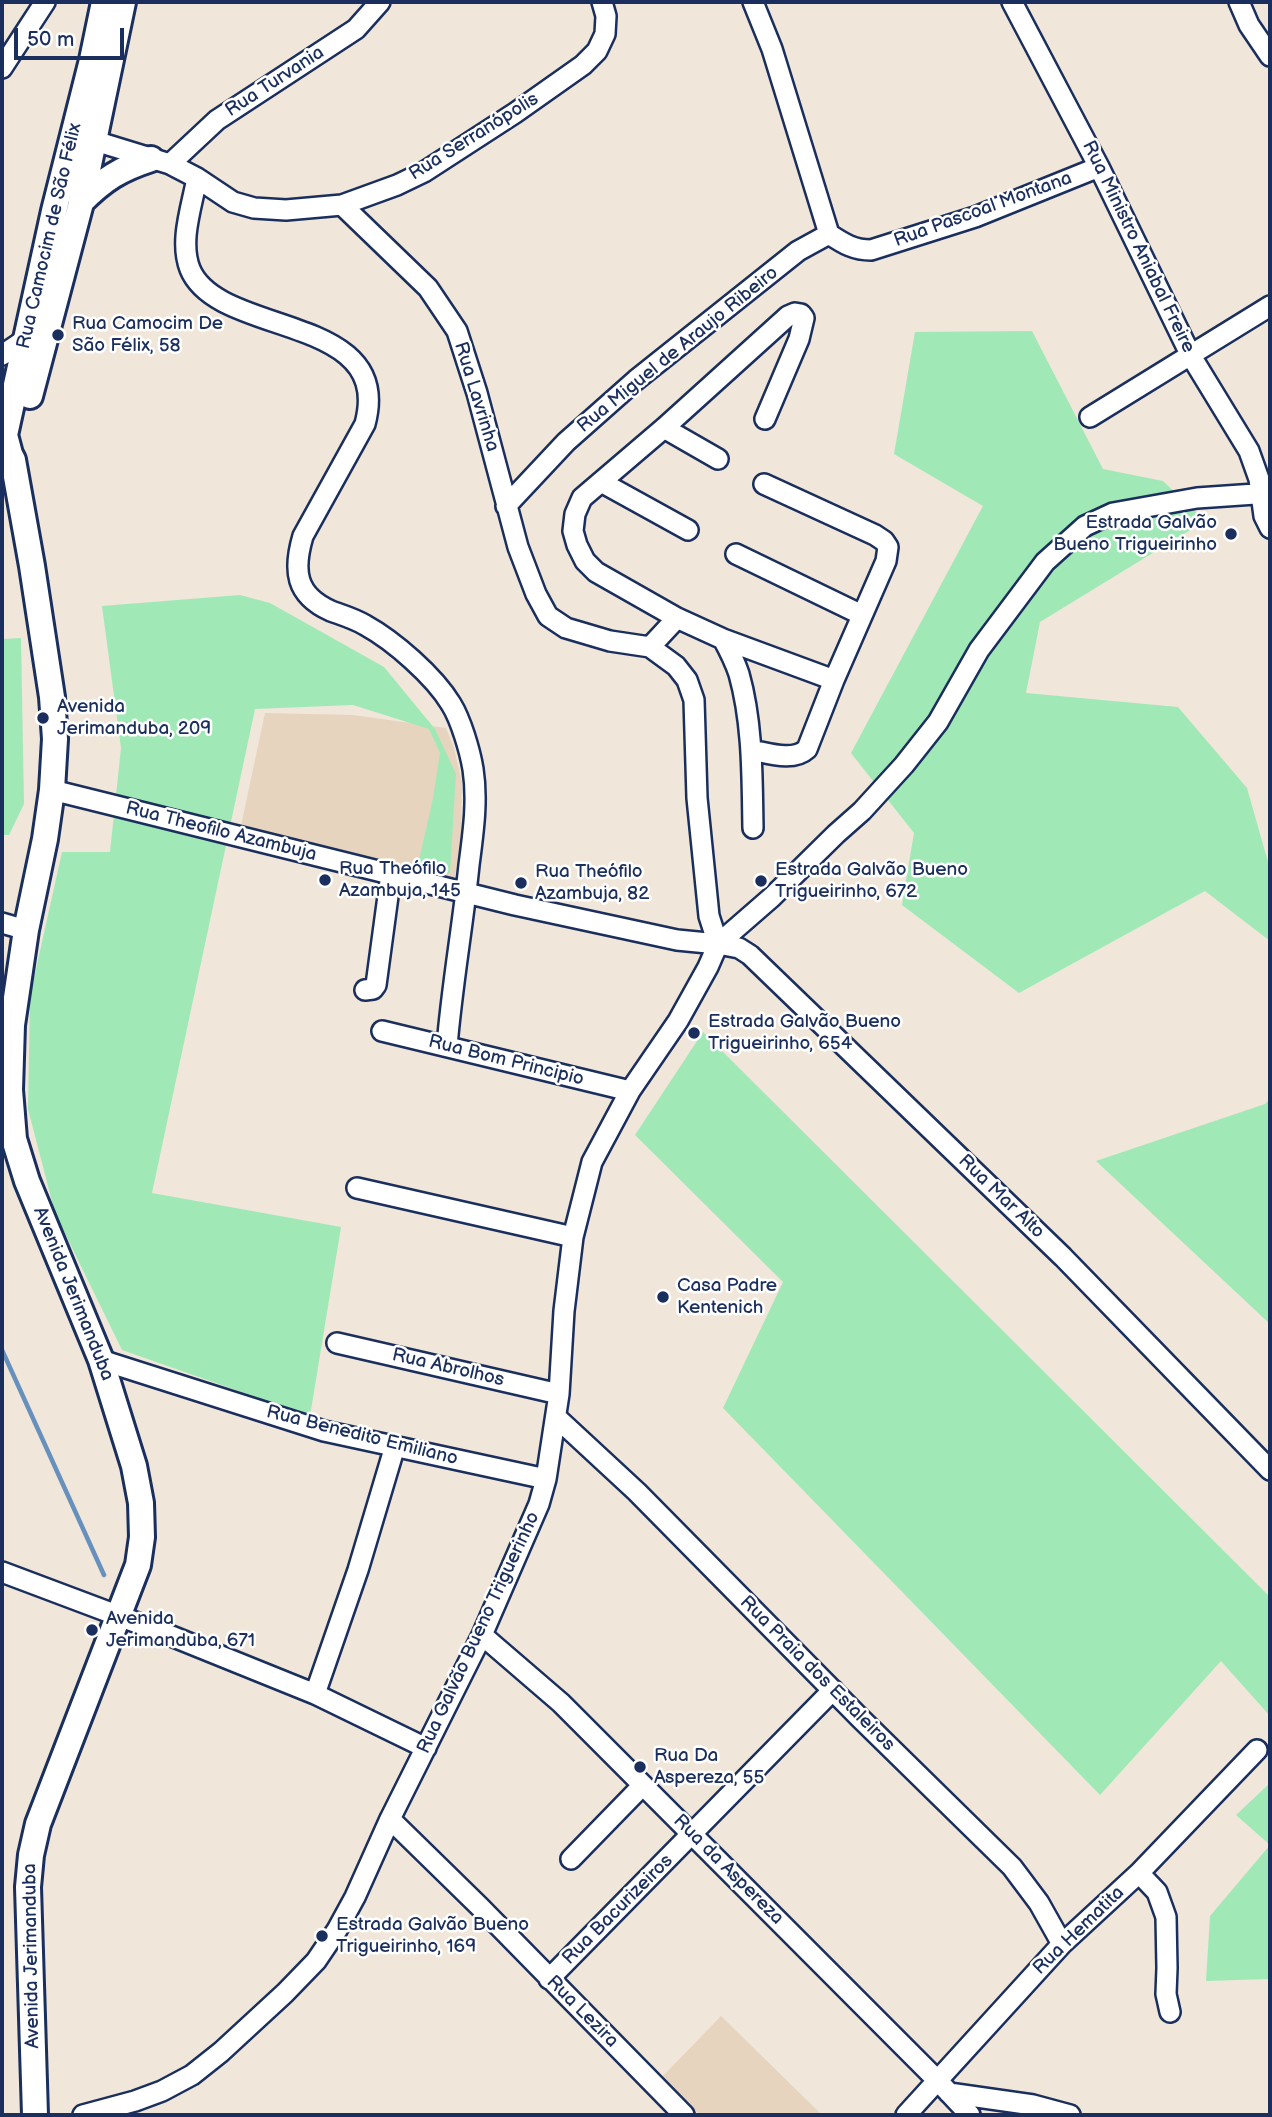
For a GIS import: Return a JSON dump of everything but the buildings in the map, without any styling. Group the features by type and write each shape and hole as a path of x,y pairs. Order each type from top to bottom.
{"main road":[{"path":"101,60 104,2"},
{"path":"101,60 123,2"},
{"name":"Rua Camocim de São Félix","path":"10,472 95,141 101,60"},
{"name":"Rua Camocim de São Félix","path":"10,472 10,454 4,428 54,211 101,60"},
{"path":"81,203 114,173 128,166 161,162"},
{"name":"Avenida Jerimanduba","path":"10,472 32,566 52,697 55,738 52,790 45,839 26,930 12,1025 10,1090 14,1139 27,1181 101,1360 134,1466 141,1503 142,1537 138,1565 56,1773 38,1824 31,1855 28,1887 35,2115"}],"street":[{"path":"2,68 44,2"},
{"name":"Rua Turvania","path":"161,162 218,120 356,29 380,2"},
{"name":"Rua Serranópolis","path":"95,141 161,162 197,178 233,202 254,208 286,210 342,205 424,172 583,65 597,51 605,34 606,16 602,2"},
{"path":"753,2 772,48 829,234"},
{"name":"Rua Ministro Aniabal Freire","path":"1012,2 1099,167 1191,356 1249,451 1265,493 1264,516 1270,527"},
{"path":"1239,2 1249,26 1270,56"},
{"name":"Rua Pascoal Montana","path":"829,234 848,247 871,250 975,217 1099,167"},
{"path":"197,178 186,238 189,267 196,280 206,291 223,302 320,339 342,351 357,365 365,380 369,395 365,424 303,536 298,553 298,574 302,589 311,600 365,625 410,658 437,684 453,706 473,770 475,806 447,1046"},
{"name":"Rua Lavrinha","path":"342,205 428,288 457,331 477,393 517,547 536,594 548,615 566,628 610,641 650,647"},
{"name":"Rua Miguel de Araujo Ribeiro","path":"506,506 566,442 636,380 798,251 829,234"},
{"path":"1090,417 1270,306"},
{"path":"765,419 799,339 804,318 801,314 788,316 583,498 575,514 573,531 585,561 596,572 677,618 723,639 834,680"},
{"path":"2,355 26,339"},
{"path":"664,428 718,459"},
{"path":"601,482 688,530"},
{"path":"751,750 794,757 807,749 886,561 888,547 876,536 764,484"},
{"name":"Rua Galvão Bueno Triguerinho","path":"83,2115 162,2091 192,2075 221,2052 316,1961 355,1897 390,1819 482,1635 539,1504 546,1479 559,1394 564,1311 573,1237 592,1162 630,1091 678,1021 718,944 772,897 862,811 904,765 938,722 979,650 1045,562 1085,526 1113,513 1197,498 1265,493"},
{"path":"736,554 862,615"},
{"path":"677,618 650,647 676,666 687,680 694,700 697,798 709,916 718,944"},
{"path":"723,639 738,673 751,750 753,828"},
{"name":"Rua Theofilo Azambuja","path":"52,790 466,893 677,940 718,944"},
{"path":"365,990 373,989 376,985 391,874"},
{"path":"2,923 26,930"},
{"name":"Rua Mar Alto","path":"718,944 740,948 759,964 1063,1257 1270,1470"},
{"name":"Rua Bom Principio","path":"383,1031 630,1091"},
{"path":"357,1188 573,1237"},
{"name":"Rua Abrolhos","path":"337,1343 559,1394"},
{"name":"Rua Benedito Emiliano","path":"101,1360 324,1431 546,1479"},
{"name":"Rua Praia dos Estaleiros","path":"556,1417 637,1492 1012,1867 1039,1903 1062,1944"},
{"path":"315,1694 358,1570 395,1447"},
{"path":"2,1572 315,1694 426,1748"},
{"name":"Rua da Aspereza","path":"482,1635 561,1703 970,2115"},
{"name":"Rua Bacurizeiros","path":"550,1979 833,1690"},
{"name":"Rua Hematita","path":"906,2115 944,2087 1062,1944 1139,1873 1257,1750"},
{"path":"571,1858 643,1785"},
{"name":"Rua Lezira","path":"390,1819 684,2115"},
{"path":"1139,1873 1157,1892 1163,1905 1167,1933 1166,1994 1170,2012"},
{"path":"944,2087 1070,2115"}],"shaded area":[{"path":"265,713 353,715 446,728 462,783 461,834 455,878 241,826"},
{"path":"721,2016 822,2115 700,2115 661,2078"}],"green space":[{"path":"1032,331 1103,469 1163,481 1205,521 1040,622 1026,693 1178,707 1247,788 1270,869 1270,941 1205,891 1019,993 902,905 914,833 851,753 983,506 894,454 915,332"},
{"path":"240,595 270,603 384,667 435,729 456,774 450,873 418,865 440,753 429,729 353,705 255,709 152,1193 341,1227 310,1416 122,1350 55,1213 28,1109 30,996 62,852 110,852 121,748 102,606"},
{"path":"21,638 24,804 9,835 2,835 2,639"},
{"path":"703,1032 1270,1597 1270,1716 1221,1661 1100,1795 723,1408 783,1282 635,1135"},
{"path":"1270,1099 1270,1324 1096,1161 1265,1104"},
{"path":"1270,1783 1270,1845 1236,1815"},
{"path":"1270,1845 1270,1979 1206,1981 1210,1916"}],"waterway":[{"path":"2,1350 104,1575"}],"place":[{"name":"Rua Camocim De São Félix, 58","path":"58,335"},
{"name":"Estrada Galvão Bueno Trigueirinho","path":"1231,534"},
{"name":"Avenida Jerimanduba, 209","path":"43,718"},
{"name":"Rua Theófilo Azambuja, 145","path":"325,880"},
{"name":"Estrada Galvão Bueno Trigueirinho, 672","path":"761,881"},
{"name":"Rua Theófilo Azambuja, 82","path":"521,883"},
{"name":"Estrada Galvão Bueno Trigueirinho, 654","path":"694,1033"},
{"name":"Casa Padre Kentenich","path":"663,1297"},
{"name":"Avenida Jerimanduba, 671","path":"92,1630"},
{"name":"Rua Da Aspereza, 55","path":"640,1767"},
{"name":"Estrada Galvão Bueno Trigueirinho, 169","path":"322,1936"}]}
